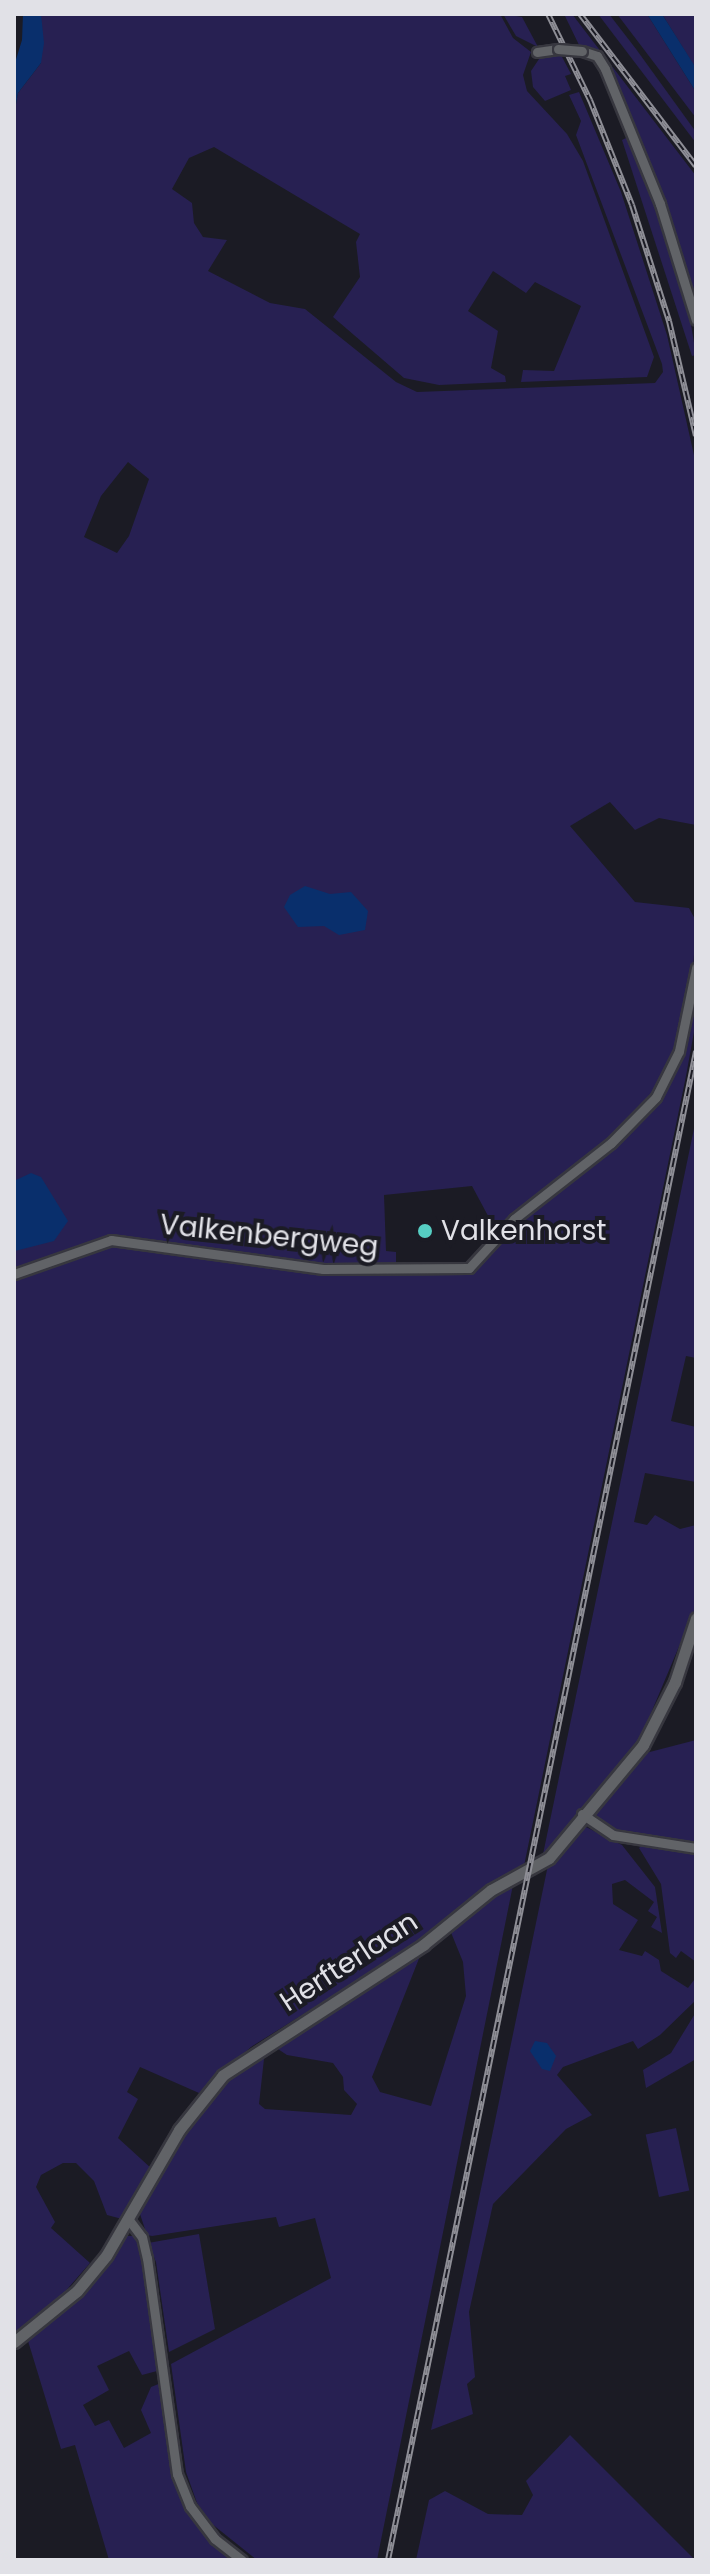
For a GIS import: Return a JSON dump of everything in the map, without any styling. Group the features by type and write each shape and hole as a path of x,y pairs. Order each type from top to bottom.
{"street":[{"path":"537,52 558,49 597,56 612,84 660,204 696,320"},
{"name":"Valkenbergweg","path":"14,1274 111,1240 323,1269 469,1268 514,1219 650,1105 679,1051 696,968"},
{"name":"Herfterlaan","path":"14,2342 77,2291 129,2220 179,2130 223,2075 423,1945 491,1890 544,1862 643,1745 675,1682 696,1618"},
{"path":"582,1814 613,1835 696,1848"},
{"path":"129,2220 142,2237 147,2258 177,2474 190,2506 215,2539 242,2560"}],"shaded area":[{"path":"41,14 500,14 513,38 531,52 523,75 527,91 567,134 583,161 654,357 647,377 521,382 523,370 554,371 581,306 535,282 526,293 493,271 468,311 498,331 491,368 505,376 506,382 439,385 404,378 333,317 360,277 356,242 360,234 214,147 189,158 172,189 192,203 194,223 203,237 227,240 208,271 270,303 305,309 396,382 417,392 655,383 663,372 662,364 576,135 581,121 569,95 579,92 621,192 667,335 696,464 696,825 659,818 635,830 610,802 570,826 635,902 689,908 696,921 693,971 678,1044 651,1098 618,1131 502,1224 494,1227 472,1186 384,1195 386,1251 396,1252 396,1269 259,1260 113,1237 14,1272 14,115 18,93 41,63","holes":["128,462 149,479 129,536 117,553 84,537 101,496"]},
{"path":"503,14 522,17 538,47 516,36"},
{"path":"564,14 572,14 696,176 696,306 652,174 595,51 580,47"},
{"path":"598,14 609,14 636,49 696,132 696,143"},
{"path":"617,14 647,14 696,92 696,118"},
{"path":"662,14 696,14 696,68 693,64"},
{"path":"560,53 571,74 565,76 571,90 545,101 533,87 531,71 541,56"},
{"path":"630,136 686,294 696,355 692,356 622,140"},
{"path":"696,982 696,1021 686,1076 524,1866 496,1880 420,1941 251,2047 199,2093 140,2067 127,2092 138,2099 118,2138 152,2169 122,2219 107,2215 94,2181 76,2163 63,2163 41,2175 36,2187 55,2222 51,2228 90,2263 49,2310 14,2337 14,1277 120,1243 294,1269 452,1275 469,1270 486,1258 511,1226 618,1141 654,1105 679,1060"},
{"path":"696,1119 696,1358 686,1356 671,1421 696,1427 696,1482 645,1473 634,1522 647,1525 655,1515 680,1529 696,1525 696,1606 638,1744 542,1859"},
{"path":"696,1740 696,1845 618,1834 597,1820 595,1808 642,1754"},
{"path":"582,1825 622,1845 655,1887 662,1933 651,1927 657,1917 648,1911 654,1902 625,1880 612,1884 613,1904 638,1920 619,1950 642,1956 645,1951 659,1960 661,1971 688,1988 694,1980 696,2000 660,2035 638,2049 633,2041 563,2067 557,2075 592,2115 566,2129 493,2204 469,2312 475,2377 467,2384 473,2414 431,2430 548,1865"},
{"path":"644,1844 696,1854 696,1962 681,1951 676,1958 670,1953 661,1884 639,1848"},
{"path":"514,1880 377,2560 257,2560 212,2524 197,2503 186,2472 171,2364 331,2278 315,2218 279,2227 276,2217 152,2236 147,2235 139,2211 194,2117 227,2078 265,2050 259,2104 265,2109 351,2115 357,2104 344,2090 343,2077 333,2063 287,2055 272,2045 422,1951 372,2077 380,2092 431,2106 466,1996 463,1962 450,1930"},
{"path":"696,2012 696,2059 646,2088 643,2070 671,2053"},
{"path":"676,2128 689,2191 659,2197 646,2134"},
{"path":"199,2234 215,2329 169,2352 156,2262 148,2243"},
{"path":"122,2236 135,2236 139,2242 157,2371 142,2375 129,2351 97,2366 109,2390 83,2405 95,2426 109,2420 124,2448 151,2433 141,2410 151,2387 161,2383 179,2492 200,2529 230,2560 109,2560 75,2445 61,2449 28,2341 72,2302"},
{"path":"570,2435 695,2560 416,2560 429,2500 445,2491 488,2514 522,2515 533,2495 526,2481"}],"water":[{"path":"23,14 41,14 44,43 41,63 18,93 14,115 14,66 22,40"},
{"path":"647,14 662,14 696,68 696,92"},
{"path":"305,886 330,894 351,892 368,911 365,930 339,935 324,926 298,927 284,907 290,895"},
{"path":"31,1173 41,1177 68,1221 54,1241 15,1251 14,1181"},
{"path":"535,2041 547,2043 556,2056 550,2071 542,2069 530,2051"}],"railway":[{"path":"548,14 590,100 632,205 669,321 696,436"},
{"path":"580,14 696,166"},
{"path":"388,2560 696,1051"}],"place":[{"name":"Valkenhorst","path":"425,1231"}]}
